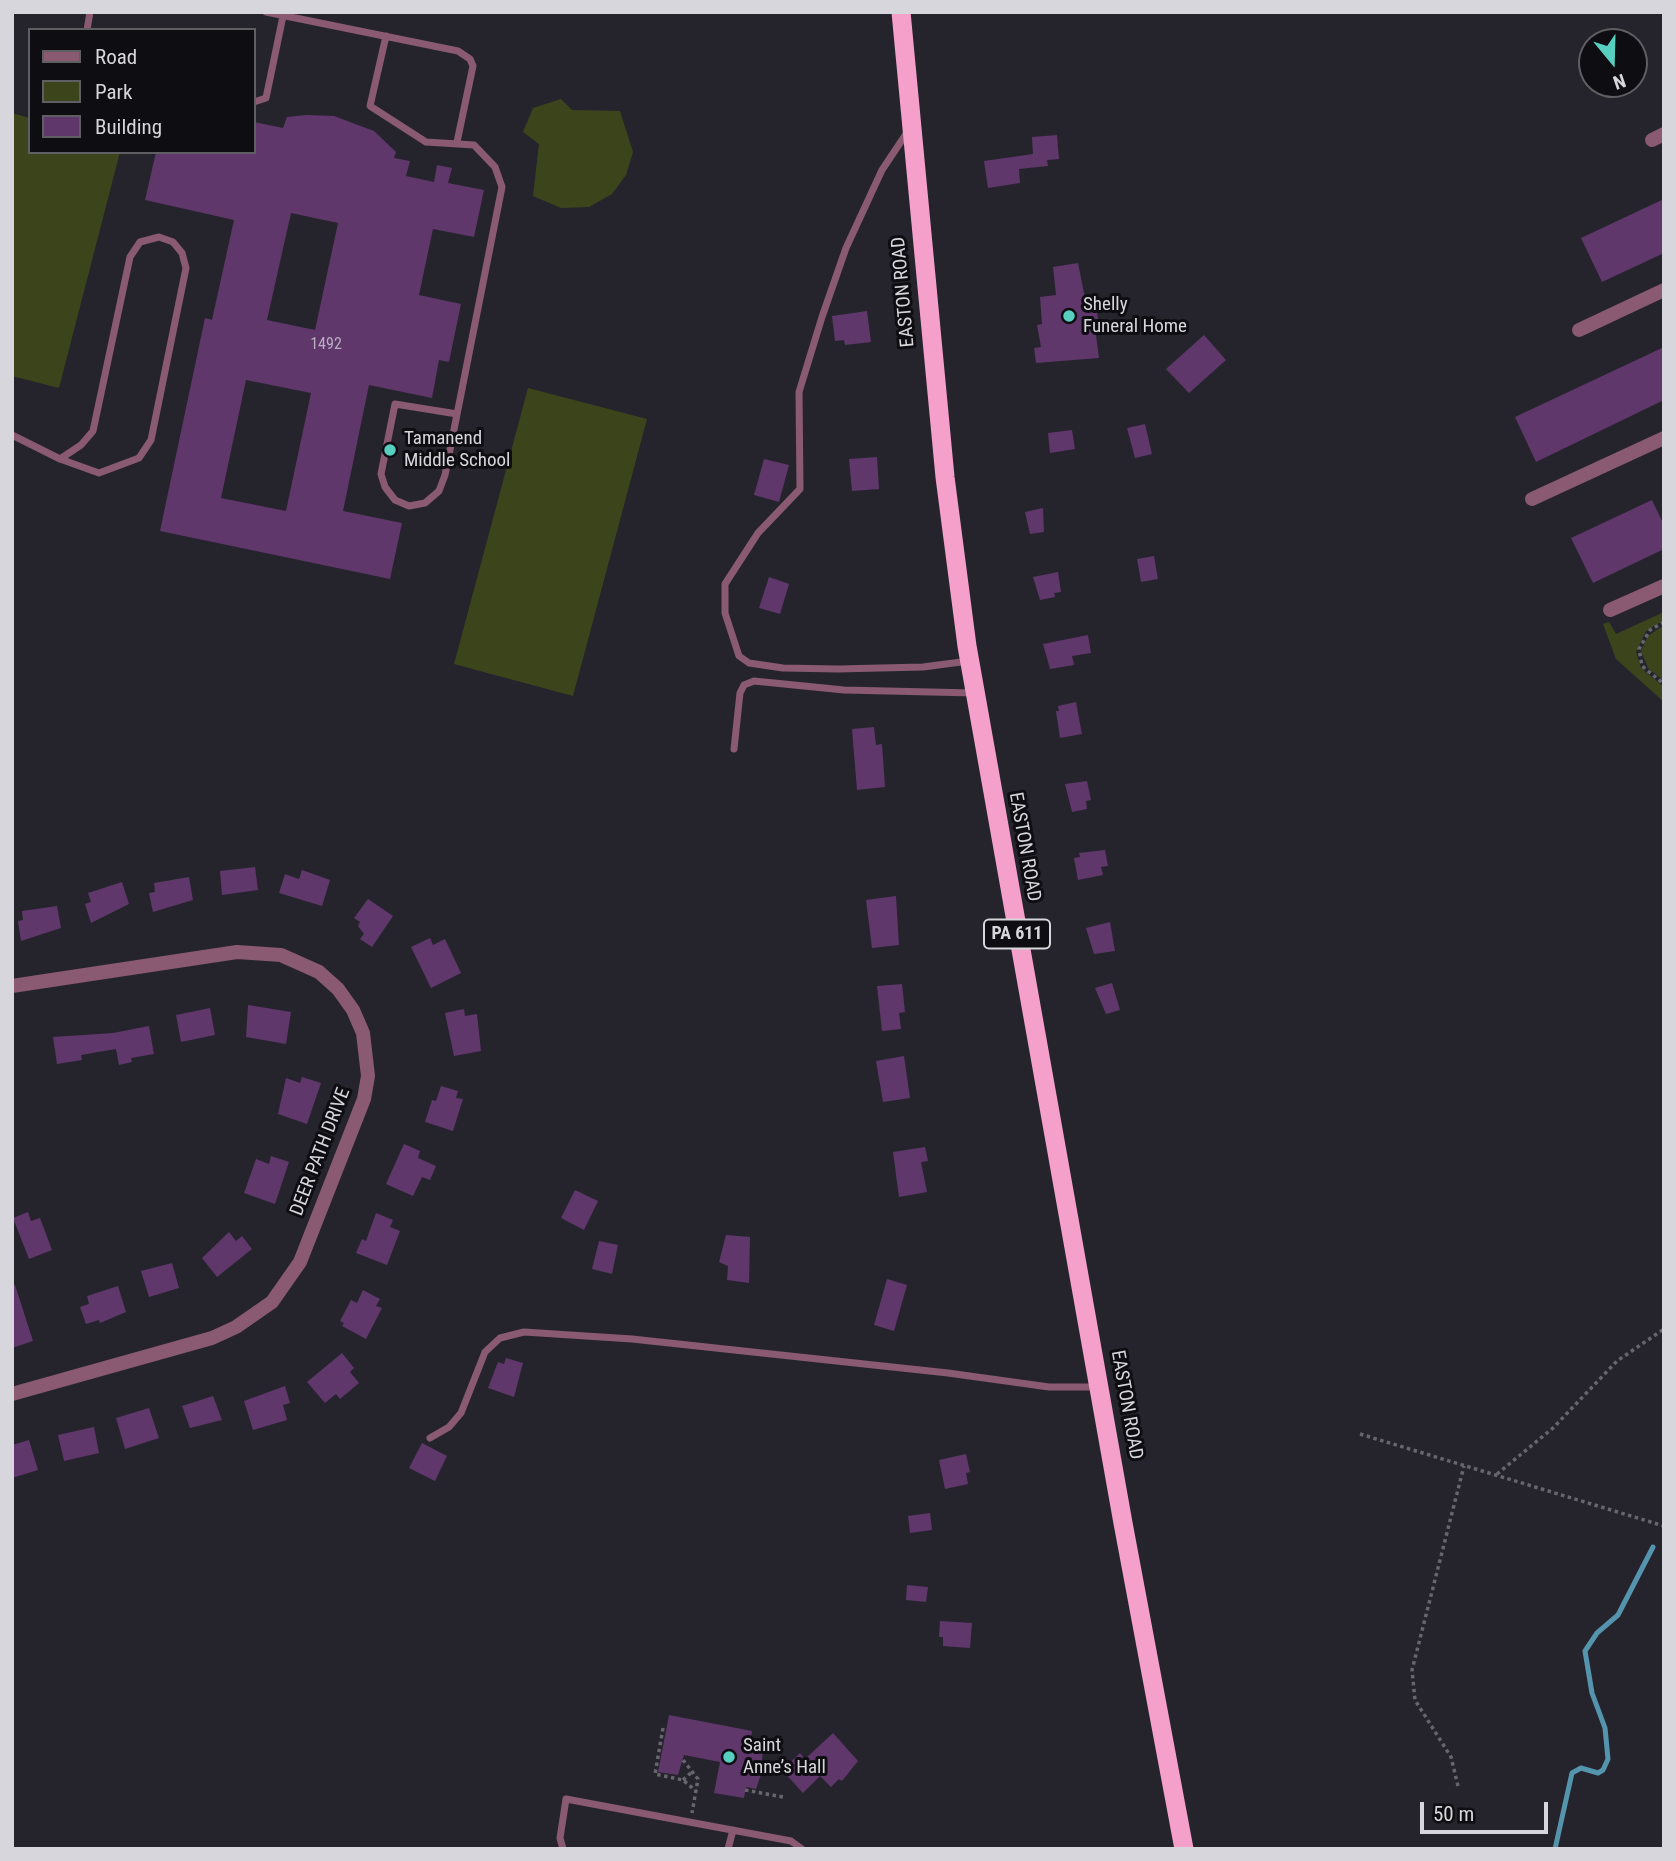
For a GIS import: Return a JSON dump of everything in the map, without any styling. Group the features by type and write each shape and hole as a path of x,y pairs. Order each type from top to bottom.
{"highway":[{"name":"EASTON ROAD","path":"901,12 945,477 970,661 1184,1849"}],"street":[{"path":"1579,330 1664,290"},
{"path":"1532,499 1664,439"},
{"path":"1610,610 1664,586"},
{"name":"DEER PATH DRIVE","path":"12,986 237,952 281,955 319,972 338,989 353,1010 363,1033 368,1076 364,1099 300,1262 272,1302 236,1327 212,1338 12,1394"}],"lane":[{"path":"266,12 458,51 470,59 473,66 457,142"},
{"path":"256,101 265,97 283,16"},
{"path":"386,36 370,106 426,142 474,145 495,167 502,187 445,475 439,491 425,503 409,506 395,500 385,487 381,474 395,404 457,414"},
{"path":"912,126 882,170 846,248 822,317 799,392 800,489 758,533 725,584 724,613 739,656 749,663 783,668 838,668 923,667 970,661"},
{"path":"12,435 60,459 99,473 139,458 151,440 186,268 182,253 173,242 159,237 140,242 130,257 93,431 80,445 60,459"},
{"path":"734,749 740,692 744,685 754,681 844,690 975,693"},
{"path":"430,1438 449,1427 461,1413 485,1352 500,1338 524,1332 673,1343 948,1373 1049,1387 1100,1387"},
{"path":"563,1849 560,1838 566,1799 791,1841 802,1849"},
{"path":"728,1849 733,1830"}],"path":[{"path":"1664,622 1650,630 1639,649 1642,666 1664,684"},
{"path":"1496,1475 1553,1428 1617,1361 1664,1329"},
{"path":"1360,1434 1664,1526"},
{"path":"1458,1786 1451,1757 1415,1700 1412,1670 1464,1466"},
{"path":"663,1728 655,1774 683,1780 696,1791"},
{"path":"683,1760 698,1779 692,1815"},
{"path":"683,1780 693,1771"},
{"path":"745,1790 783,1797"}],"green space":[{"path":"561,99 572,110 620,111 633,152 626,175 612,194 589,207 561,208 533,196 539,144 523,132 533,108"},
{"path":"12,113 28,117 28,154 119,154 59,388 12,376"},
{"path":"528,388 647,419 573,696 454,664"},
{"path":"1664,612 1664,620 1646,631 1636,652 1641,668 1664,687 1664,702 1616,659 1603,624 1609,622 1616,634"},
{"path":"1664,625 1664,681 1648,668 1641,651 1648,636"}],"building":[{"name":"Tamanend Middle School","path":"334,116 374,131 396,152 394,158 410,161 406,176 434,182 437,165 452,168 448,183 484,190 474,237 433,229 419,295 461,304 449,362 439,360 432,398 369,385 343,511 402,523 390,579 160,531 205,318 212,320 234,220 145,200 156,154 256,154 256,122 283,128 287,117","holes":["291,213 338,223 315,330 267,320","246,380 311,393 286,511 221,498"]},
{"path":"1057,135 1059,159 1047,160 1048,166 1019,169 1020,183 988,188 984,161 1033,154 1032,137"},
{"path":"1664,199 1664,253 1602,282 1581,238"},
{"name":"Shelly Funeral Home","path":"1078,263 1087,308 1096,306 1098,319 1094,320 1099,358 1036,363 1034,348 1041,347 1037,325 1042,324 1040,297 1056,295 1053,267"},
{"path":"867,311 871,342 845,345 844,340 835,341 832,316"},
{"path":"1204,335 1226,360 1189,393 1166,369"},
{"path":"1664,347 1664,400 1536,462 1515,417"},
{"path":"1145,424 1152,454 1135,458 1127,428"},
{"path":"1072,430 1075,449 1050,453 1048,433"},
{"path":"877,457 879,489 852,491 849,459"},
{"path":"764,459 789,465 779,502 754,495"},
{"path":"1652,500 1664,525 1664,549 1593,583 1571,538"},
{"path":"1043,508 1044,532 1030,534 1025,512"},
{"path":"1154,556 1158,579 1141,582 1137,559"},
{"path":"1058,572 1061,592 1054,593 1055,597 1040,600 1033,577"},
{"path":"769,577 789,584 780,614 759,608"},
{"path":"1088,635 1091,653 1072,656 1074,665 1050,669 1043,644"},
{"path":"1076,702 1082,734 1060,738 1056,711 1059,711 1058,706"},
{"path":"874,727 876,745 882,744 885,787 857,790 852,729"},
{"path":"1087,781 1091,800 1086,801 1087,809 1072,812 1065,784"},
{"path":"1105,850 1108,866 1101,867 1103,875 1078,880 1074,858 1080,857 1079,853"},
{"path":"255,867 258,890 222,895 220,871"},
{"path":"302,870 330,880 322,906 279,893 285,874 299,879"},
{"path":"189,877 193,900 153,912 149,893 155,892 154,883"},
{"path":"122,882 129,904 91,923 85,904 91,902 88,893"},
{"path":"896,896 899,945 872,948 866,900"},
{"path":"368,899 393,916 372,947 360,939 364,934 358,926 360,922 354,918"},
{"path":"57,906 61,928 21,941 18,921 23,920 22,911"},
{"path":"1110,922 1115,951 1094,954 1086,928"},
{"path":"430,938 433,945 445,939 461,973 431,988 411,947"},
{"path":"1112,983 1120,1010 1106,1014 1095,988"},
{"path":"902,984 905,1012 899,1013 901,1029 882,1031 877,986"},
{"path":"248,1005 291,1012 286,1044 246,1037"},
{"path":"210,1008 215,1035 181,1042 176,1015"},
{"path":"464,1009 465,1016 477,1014 481,1051 454,1056 445,1013"},
{"path":"149,1026 154,1054 131,1058 132,1062 119,1065 116,1049 81,1055 82,1060 57,1064 53,1037 113,1033"},
{"path":"904,1056 910,1098 883,1102 876,1061"},
{"path":"302,1077 321,1083 307,1124 278,1114 286,1078 300,1083"},
{"path":"441,1086 458,1091 456,1098 463,1099 453,1131 425,1122 432,1100 436,1101"},
{"path":"404,1144 420,1151 418,1158 436,1166 430,1180 422,1177 413,1196 386,1184"},
{"path":"925,1147 928,1161 921,1162 927,1192 899,1197 893,1152"},
{"path":"271,1156 289,1162 275,1204 244,1193 256,1159 269,1164"},
{"path":"575,1190 598,1201 584,1230 561,1218"},
{"path":"28,1212 31,1221 40,1218 52,1250 29,1259 13,1218"},
{"path":"376,1213 393,1220 390,1227 400,1231 387,1265 356,1253 362,1239 366,1241"},
{"path":"229,1232 236,1241 242,1236 252,1249 217,1277 202,1258"},
{"path":"726,1235 750,1237 749,1283 727,1280 728,1266 719,1262"},
{"path":"599,1241 618,1245 612,1274 592,1269"},
{"path":"172,1263 179,1288 149,1297 141,1271"},
{"path":"887,1279 907,1285 894,1331 874,1325"},
{"path":"15,1285 33,1341 12,1348 12,1286"},
{"path":"118,1286 126,1312 100,1323 99,1320 86,1324 80,1307 89,1304 87,1296"},
{"path":"363,1290 380,1299 376,1306 382,1308 366,1339 342,1326 344,1323 340,1321 351,1300 357,1303"},
{"path":"342,1353 354,1368 350,1372 359,1383 340,1399 336,1394 325,1403 307,1382"},
{"path":"506,1358 523,1363 514,1397 488,1388 498,1362 504,1364"},
{"path":"285,1386 290,1403 283,1405 287,1420 253,1430 244,1401"},
{"path":"213,1396 222,1420 190,1428 182,1406"},
{"path":"149,1408 159,1438 125,1449 116,1418"},
{"path":"94,1427 99,1453 64,1461 58,1435"},
{"path":"29,1440 38,1470 12,1478 12,1445"},
{"path":"422,1443 447,1456 435,1481 409,1468"},
{"path":"966,1454 970,1472 966,1473 968,1484 945,1489 939,1460"},
{"path":"930,1513 932,1530 910,1533 908,1516"},
{"path":"907,1585 928,1587 926,1602 906,1600"},
{"path":"940,1621 972,1623 970,1648 943,1646 943,1637 939,1637"},
{"name":"Saint Anne’s Hall","path":"669,1715 752,1731 749,1750 763,1752 761,1766 764,1766 756,1789 746,1787 744,1798 714,1793 720,1762 684,1755 678,1775 658,1772"},
{"path":"833,1733 858,1761 842,1781 839,1779 831,1787 820,1776 803,1793 782,1770 800,1753 805,1759"}],"waterway":[{"path":"1555,1849 1572,1773 1581,1768 1598,1773 1603,1770 1608,1759 1605,1728 1592,1693 1585,1651 1597,1633 1618,1615 1653,1547"}],"place":[{"name":"Shelly Funeral Home","path":"1069,316"},
{"name":"Tamanend Middle School","path":"390,450"},
{"name":"Saint Anne’s Hall","path":"729,1757"}]}
